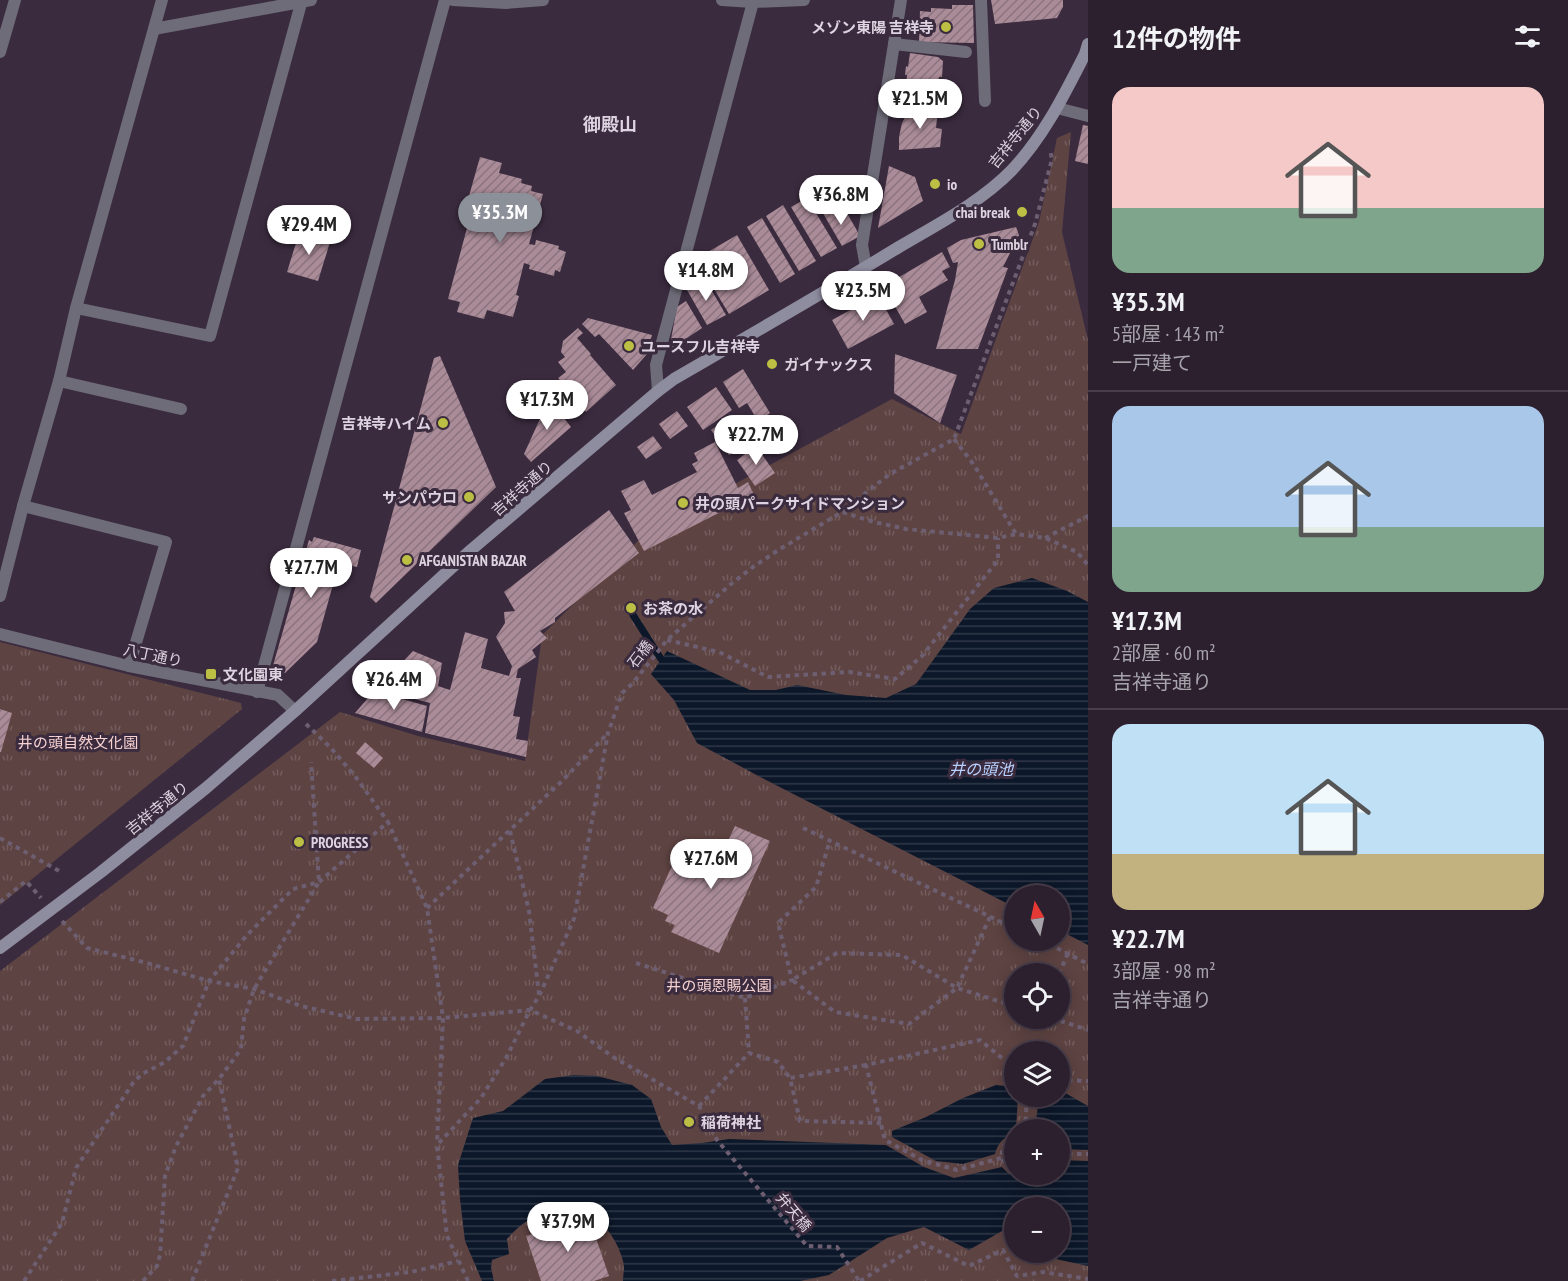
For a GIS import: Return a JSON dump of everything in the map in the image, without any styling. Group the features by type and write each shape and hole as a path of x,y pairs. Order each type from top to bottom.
{"main road":[{"name":"吉祥寺通り","path":"0,948 185,806 295,711 471,550 658,391 674,379 961,210 990,190 1012,169 1047,125 1085,54 1088,44"}],"street":[{"path":"0,52 15,0"},
{"path":"0,596 4,556 23,506 59,381 76,308 162,0"},
{"path":"257,692 445,0"},
{"path":"453,0 506,3 543,0"},
{"path":"722,0 753,3 804,0"},
{"path":"866,267 862,245 901,0"},
{"path":"981,0 986,101"},
{"path":"76,308 210,336 305,1 154,29"},
{"path":"658,391 656,365 753,3"},
{"path":"894,44 966,52"},
{"path":"1057,108 1088,116"},
{"path":"59,381 181,410"},
{"path":"23,506 166,542 129,666"},
{"name":"八丁通り","path":"0,634 129,666 278,695 295,711"}],"path":[{"path":"1016,534 974,465 954,439 1035,224 1052,159 1047,125"},
{"name":"石橋","path":"437,1145 481,1098 506,1058 539,996 574,919 608,733 622,693 633,683 667,640 753,567 842,512 890,474 954,439"},
{"path":"842,512 906,529 998,538 1016,534 1045,538 1077,552 1088,565"},
{"path":"1045,538 1088,516"},
{"path":"667,640 719,652 768,677 849,672 895,679 922,656 998,560 998,538"},
{"path":"295,711 355,776 388,822 427,908 443,1018 437,1145 447,1236 468,1281"},
{"path":"427,908 560,783 608,733"},
{"path":"311,762 319,882"},
{"path":"142,1281 157,1266 160,1255 165,1176 176,1146 203,1096 242,1049 244,1019 254,989 319,882 388,822"},
{"path":"803,828 1004,923"},
{"path":"510,830 529,911 539,996"},
{"path":"0,838 61,872"},
{"path":"830,840 816,887 778,923 792,981 835,1012 909,1024 957,988 990,916"},
{"path":"0,902 26,881"},
{"path":"24,1281 62,1223 76,1168 133,1083 142,1074 165,1062 183,1046 209,981 247,935 292,889 319,882"},
{"path":"87,948 209,981 254,989 301,1006 357,1019 443,1018 530,1010 577,1030 612,1057 699,1106 748,1053 745,998"},
{"path":"1064,951 1088,964"},
{"path":"636,963 745,998 792,981 837,953 902,955 957,988 1004,1003"},
{"path":"1064,963 1068,953"},
{"path":"1070,1024 1088,1030"},
{"path":"790,1078 866,1065 980,1040 1004,1060"},
{"path":"748,1053 778,1062 790,1078 800,1121 881,1123"},
{"path":"866,1065 885,1140 922,1160 957,1170 1001,1158"},
{"path":"192,1281 238,1168 219,1079"},
{"path":"1070,1080 1088,1081"},
{"name":"弁天橋","path":"699,1106 717,1140 807,1246 837,1247 860,1281"},
{"path":"1001,1158 1004,1145"},
{"path":"1070,1154 1088,1154"},
{"path":"1001,1158 1004,1161"},
{"path":"860,1281 922,1243 969,1266 1002,1250 1017,1276 1043,1272 1088,1279"},
{"path":"332,1281 411,1272 458,1261"}],"green space":[{"name":"井の頭恩賜公園","path":"1071,132 1062,232 1088,340 1088,1281 0,1281 0,971 340,712 418,736 525,761 542,635 648,531 892,399 961,434 1039,222 1057,138"},
{"name":"井の頭自然文化園","path":"0,642 241,703 242,709 0,905"}],"water":[{"name":"井の頭池","path":"1032,578 1067,591 1088,602 1088,945 1070,936 1070,885 1004,885 1004,902 697,743 674,700 651,674 667,651 750,690 776,690 797,685 846,695 886,698 916,684 970,609 994,588"},
{"path":"574,1075 597,1076 632,1085 651,1099 661,1127 672,1145 729,1139 886,1145 924,1167 954,1178 1002,1167 1004,1185 1070,1185 1070,1160 1088,1161 1088,1266 1070,1262 1070,1197 1004,1197 1004,1233 1002,1231 969,1250 924,1227 887,1238 829,1275 800,1281 623,1281 624,1263 617,1245 602,1223 584,1205 549,1212 523,1224 507,1239 509,1254 492,1260 494,1281 482,1281 465,1241 458,1165 473,1118 503,1111 545,1079"},
{"path":"996,1085 1004,1086 1004,1107 1017,1107 1017,1119 1004,1119 1004,1139 995,1154 963,1164 936,1161 892,1137 892,1131"},
{"path":"1070,1096 1088,1106 1088,1150 1070,1149 1070,1119 1036,1119 1038,1107 1070,1107"}],"building":[{"path":"991,0 1063,0 1063,7 1057,18 995,24"},
{"name":"メゾン東陽 吉祥寺","path":"952,5 973,5 974,43 919,42 920,11 931,12 931,8 952,9"},
{"path":"910,53 938,57 943,61 938,92 906,88 906,66 908,67"},
{"path":"896,91 926,93 925,106 895,104"},
{"path":"910,109 938,109 936,128 942,129 940,147 899,150 902,123"},
{"path":"1083,125 1088,126 1088,164 1075,161"},
{"path":"480,157 502,163 499,173 522,179 521,183 532,186 531,191 543,194 529,244 535,245 536,240 559,246 558,249 566,252 560,272 555,270 554,276 529,269 530,265 524,263 513,317 487,310 484,319 457,312 460,302 448,299 475,198 469,196"},
{"path":"889,166 915,177 923,201 878,228"},
{"path":"807,198 837,248 821,257 791,207"},
{"path":"783,205 816,261 799,271 766,216"},
{"path":"820,208 847,213 860,236 842,246"},
{"path":"762,218 795,274 780,283 747,227"},
{"path":"1016,227 1019,235 1003,267 1008,268 978,349 936,349 958,262 953,263 947,248 961,240"},
{"path":"300,230 331,239 318,281 287,272"},
{"path":"737,235 769,290 729,314 696,259"},
{"path":"942,252 950,267 942,271 948,280 919,297 927,312 905,324 889,296 895,293 889,283"},
{"path":"705,279 726,315 707,325 687,290"},
{"path":"878,295 894,324 848,349 832,320"},
{"path":"686,301 702,328 669,350 677,307"},
{"name":"ユースフル吉祥寺","path":"588,318 652,335 647,354 633,370 599,334 595,337 582,324"},
{"path":"578,328 583,333 577,338 616,385 586,412 558,378 566,372 558,362 565,357 561,352 563,341"},
{"path":"895,354 957,375 940,423 894,393"},
{"name":"吉祥寺ハイム","path":"440,356 496,487 376,603 370,597 434,358"},
{"path":"743,369 770,413 758,421 747,403 739,408 723,382"},
{"path":"716,387 732,410 703,430 687,407"},
{"path":"549,399 571,427 531,462 524,454"},
{"path":"677,411 688,426 670,439 659,424"},
{"path":"733,415 750,440 729,455 711,430"},
{"path":"653,436 662,448 646,459 637,447"},
{"name":"井の頭パークサイドマンション","path":"715,442 738,488 748,482 754,495 644,551 624,513 631,510 621,491 644,480 652,495 697,472 692,464 698,461 694,453"},
{"path":"756,446 775,473 755,486 737,460"},
{"path":"609,510 639,553 555,618 555,622 540,631 547,638 532,650 536,657 518,669 516,678 521,678 513,716 520,717 516,739 528,741 526,757 425,733 430,703 377,689 413,651 442,663 438,686 450,690 465,632 488,639 481,668 509,676 512,666 496,637 505,623 504,612 515,611 504,592"},
{"path":"314,537 361,550 357,567 339,563 317,642 285,673 272,669 309,540 312,542"},
{"path":"374,691 427,706 422,732 355,713"},
{"path":"0,709 12,713 1,752 0,752"},
{"path":"365,742 383,758 374,768 356,753"},
{"path":"735,826 770,841 719,953 671,932 675,925 665,921 668,915 653,908 679,850 716,866"},
{"path":"588,1215 609,1276 594,1281 541,1281 526,1236"}],"waterway":[{"path":"633,615 661,659"}],"place":[{"name":"メゾン東陽 吉祥寺","path":"946,27"},
{"name":"io","path":"935,184"},
{"name":"chai break","path":"1022,212"},
{"name":"Tumblr","path":"979,244"},
{"name":"ユースフル吉祥寺","path":"629,346"},
{"name":"ガイナックス","path":"772,364"},
{"name":"吉祥寺ハイム","path":"443,423"},
{"name":"サンパウロ","path":"469,497"},
{"name":"井の頭パークサイドマンション","path":"683,503"},
{"name":"AFGANISTAN BAZAR","path":"407,560"},
{"name":"お茶の水","path":"631,608"},
{"name":"文化園東","path":"211,674"},
{"name":"PROGRESS","path":"299,842"},
{"name":"稲荷神社","path":"689,1122"}],"district":[{"name":"御殿山","path":"610,124"}]}
